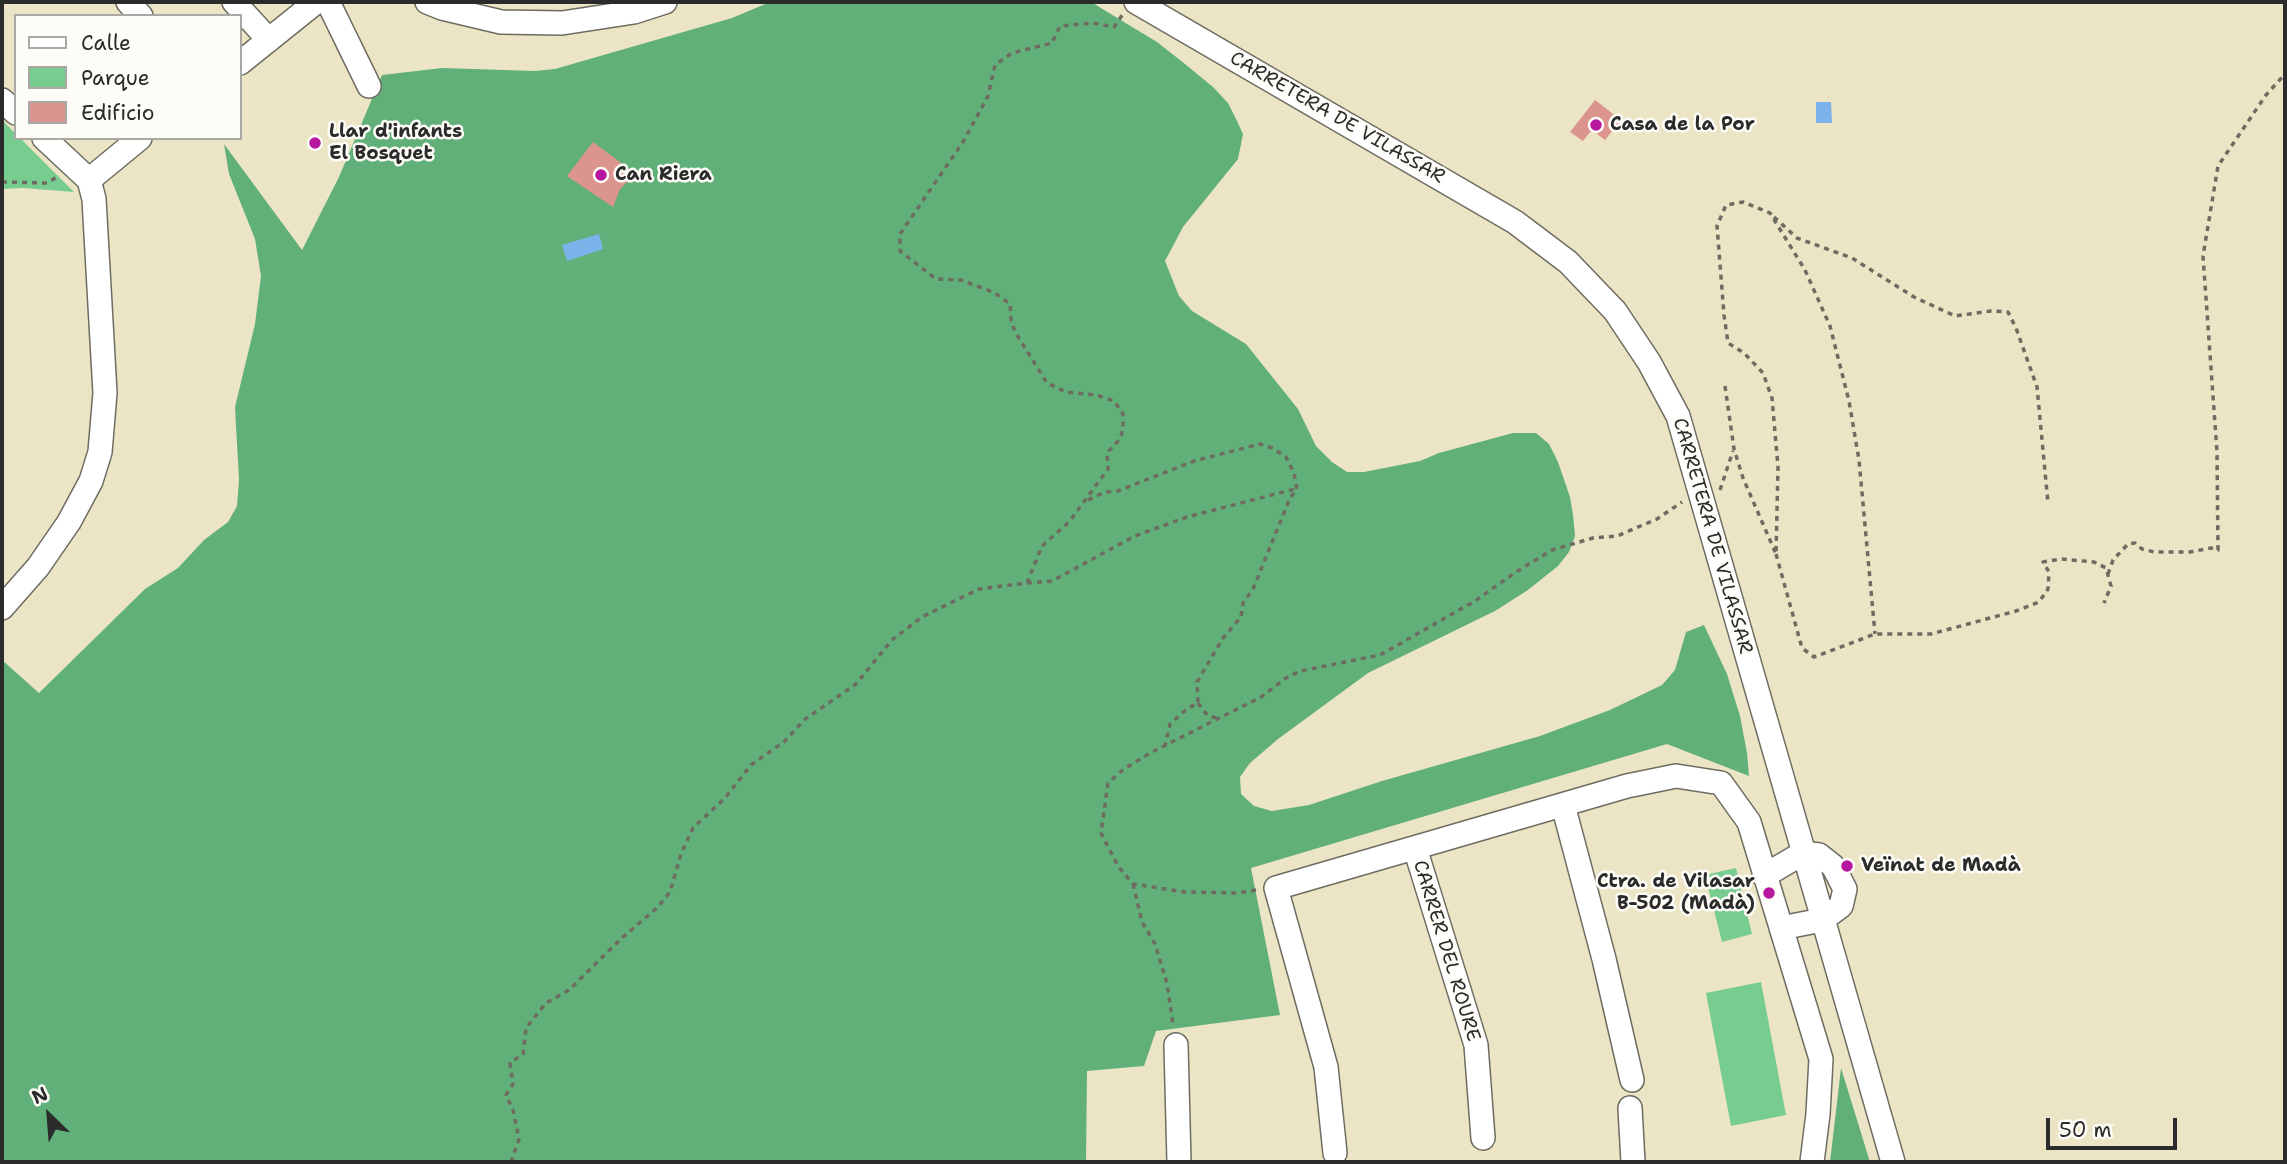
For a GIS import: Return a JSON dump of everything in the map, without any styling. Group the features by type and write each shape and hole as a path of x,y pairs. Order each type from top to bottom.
{"street":[{"path":"234,2 269,40"},
{"path":"242,61 269,40 296,10 316,2"},
{"path":"328,2 369,86"},
{"path":"426,2 442,9 501,22 562,23 634,12 665,2"},
{"name":"CARRETERA DE VILASSAR","path":"1131,6 1515,222 1568,262 1615,311 1650,362 1678,416 1803,853"},
{"path":"2,608 38,567 69,522 91,481 100,452 105,393 94,199 81,172 46,140"},
{"path":"81,172 137,140"},
{"path":"1335,1153 1326,1067 1276,888 1627,786 1676,776 1721,783 1749,822 1821,1059 1812,1162"},
{"path":"1563,805 1604,959 1632,1080"},
{"name":"CARRER DEL ROURE","path":"1415,848 1475,1045 1483,1138"},
{"path":"1764,876 1803,853 1819,855 1833,866 1845,889 1841,906 1822,920 1781,928"},
{"path":"1822,920 1892,1162"},
{"path":"1176,1045 1179,1162"},
{"path":"1630,1108 1633,1162"}],"path":[{"path":"1027,583 1042,545 1069,522 1108,470 1107,453 1120,439 1123,414 1114,401 1096,395 1066,392 1046,383 1014,332 1010,304 995,293 961,280 936,279 900,251 900,234 964,142 988,96 995,65 1012,53 1052,43 1060,26 1093,23 1114,27 1131,6"},
{"path":"2108,574 2113,560 2128,544 2135,543 2142,549 2154,552 2190,552 2211,548 2218,550 2217,452 2203,256 2218,166 2266,95 2285,74"},
{"path":"2,182 47,183 81,172"},
{"path":"1776,554 1778,467 1772,398 1763,373 1744,353 1728,343 1717,226 1726,205 1743,202 1770,213 1797,238 1852,258 1914,297 1955,316 1992,311 2008,312 2037,387 2048,503"},
{"path":"1770,213 1805,270 1830,326 1849,401 1859,460 1875,634"},
{"path":"1725,386 1734,449 1743,478 1776,554 1802,648 1814,657 1875,634 1931,634 2017,611 2039,602 2048,589 2049,572 2043,562 2061,559 2094,562 2106,568 2111,586 2104,603"},
{"path":"1085,501 1194,461 1261,444 1286,457 1294,473 1297,489 1290,498 1253,589 1243,603 1241,617 1223,638 1197,682 1198,703 1208,716 1218,718"},
{"path":"1176,1045 1167,983 1155,944 1142,922 1133,884 1118,866 1101,833 1108,783 1124,769 1261,697 1300,671 1380,654 1412,638 1475,601 1552,550 1593,538 1617,536 1657,519 1681,502 1704,505 1725,479 1734,449"},
{"path":"511,1162 519,1139 513,1110 506,1095 513,1084 510,1063 523,1054 526,1028 546,1003 569,990 658,907 670,892 681,854 693,828 725,798 751,765 785,741 804,719 856,684 892,640 922,617 979,589 1052,581 1135,536 1187,517 1256,497 1297,489"},
{"path":"1165,746 1170,724 1198,703"},
{"path":"1133,884 1185,892 1237,893 1276,888"}],"green space":[{"path":"770,2 1091,2 1157,42 1213,87 1228,103 1243,134 1238,159 1183,227 1165,261 1179,296 1192,311 1246,344 1298,409 1316,446 1332,462 1347,472 1364,472 1420,461 1439,453 1513,433 1536,433 1549,444 1570,497 1575,536 1569,552 1558,566 1495,611 1368,673 1278,739 1250,763 1240,777 1241,794 1254,806 1272,811 1309,805 1382,781 1540,736 1610,710 1662,685 1675,670 1686,632 1704,625 1727,674 1740,716 1749,776 1667,744 1251,868 1280,1015 1156,1031 1144,1066 1087,1071 1086,1162 2,1162 2,660 39,693 145,589 178,568 204,540 228,522 237,506 239,480 235,407 255,324 261,276 255,239 229,174 224,144 302,250 339,177 382,75 442,68 535,71 555,69 732,18"},
{"path":"2,120 14,132 14,140 22,140 74,192 23,188 2,189"},
{"path":"1736,868 1752,934 1722,942 1705,875"},
{"path":"1761,982 1786,1115 1731,1126 1706,993"},
{"path":"1841,1068 1870,1162 1830,1162"}],"water":[{"path":"1816,102 1831,102 1832,123 1816,123"},
{"path":"599,234 603,249 567,261 562,245"}],"building":[{"name":"Casa de la Por","path":"1595,100 1621,120 1605,140 1592,130 1583,141 1570,132"},
{"name":"Can Riera","path":"593,142 636,174 620,189 613,207 567,176"}],"place":[{"name":"Casa de la Por","path":"1596,125"},
{"name":"Llar d'infants El Bosquet","path":"315,143"},
{"name":"Can Riera","path":"601,175"},
{"name":"Veïnat de Madà","path":"1847,866"},
{"name":"Ctra. de Vilasar B-502 (Madà)","path":"1769,893"}]}
